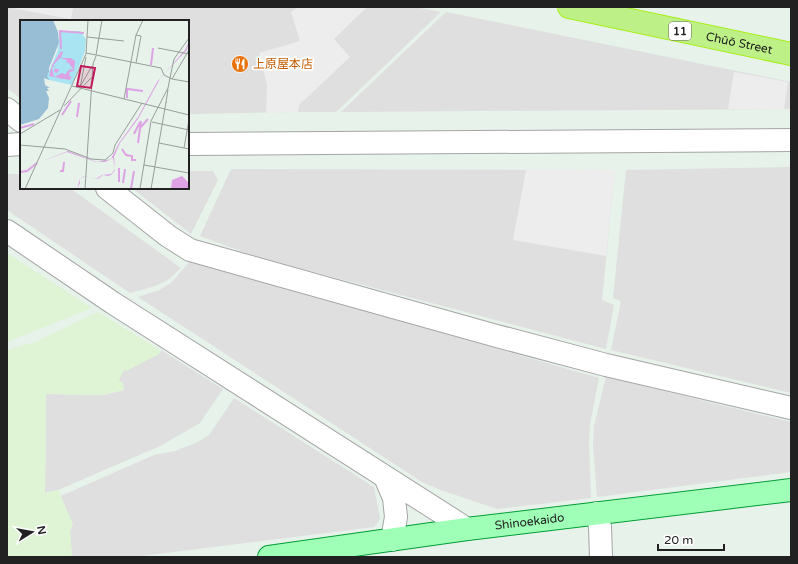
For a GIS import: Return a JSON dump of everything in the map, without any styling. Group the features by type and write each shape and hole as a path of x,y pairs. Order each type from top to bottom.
{"highway":[{"name":"Chūō Street","path":"569,7 791,54"}],"main road":[{"name":"Shinoekaido","path":"269,557 467,529 791,490"}],"street":[{"path":"7,109 20,120"},
{"path":"189,144 791,140"},
{"path":"7,145 20,144"},
{"path":"108,189 168,236 190,250 492,335 606,365 791,408"},
{"path":"7,231 119,307 467,529"},
{"path":"385,477 394,498 396,517 392,540"},
{"path":"597,513 600,527 601,557"}],"shaded area":[{"path":"7,7 70,19 73,7 415,7 441,12 336,112 189,114 189,20 20,20 20,98 7,88"},
{"path":"10,7 73,7 71,19"},
{"path":"298,7 367,7 334,39 350,57 299,105 298,112 266,113 267,85 259,53 300,41 291,12"},
{"path":"446,12 791,82 791,109 341,112"},
{"path":"734,72 788,82 784,109 728,109"},
{"path":"791,167 791,393 611,350 621,301 613,298 626,170"},
{"path":"231,169 615,170 602,300 614,305 606,349 257,257 200,236"},
{"path":"526,170 615,170 606,256 513,240"},
{"path":"189,171 213,171 218,180 191,234 133,189 189,189"},
{"path":"7,174 20,174 20,189 71,189 181,268 168,280 155,286 130,293 7,210"},
{"path":"7,253 92,308 7,342"},
{"path":"190,261 599,378 590,424 589,443 591,498 497,509 422,482 138,297 159,290 171,283"},
{"path":"98,312 160,350 159,354 126,371 124,370 119,380 123,383 124,390 103,395 46,394 45,493 58,490 73,524 70,532 72,557 7,557 7,350 35,342"},
{"path":"161,350 223,389 200,423 160,446 58,490 45,493 46,394 103,395 124,390 123,383 118,380 124,370 159,354"},
{"path":"606,377 791,422 791,472 597,497 593,444 594,426"},
{"path":"234,398 374,487 380,519 374,527 133,557 72,557 70,532 72,524 61,496 154,455 175,451 198,442 209,435"}],"place":[{"name":"上原屋本店","path":"240,64"}]}
